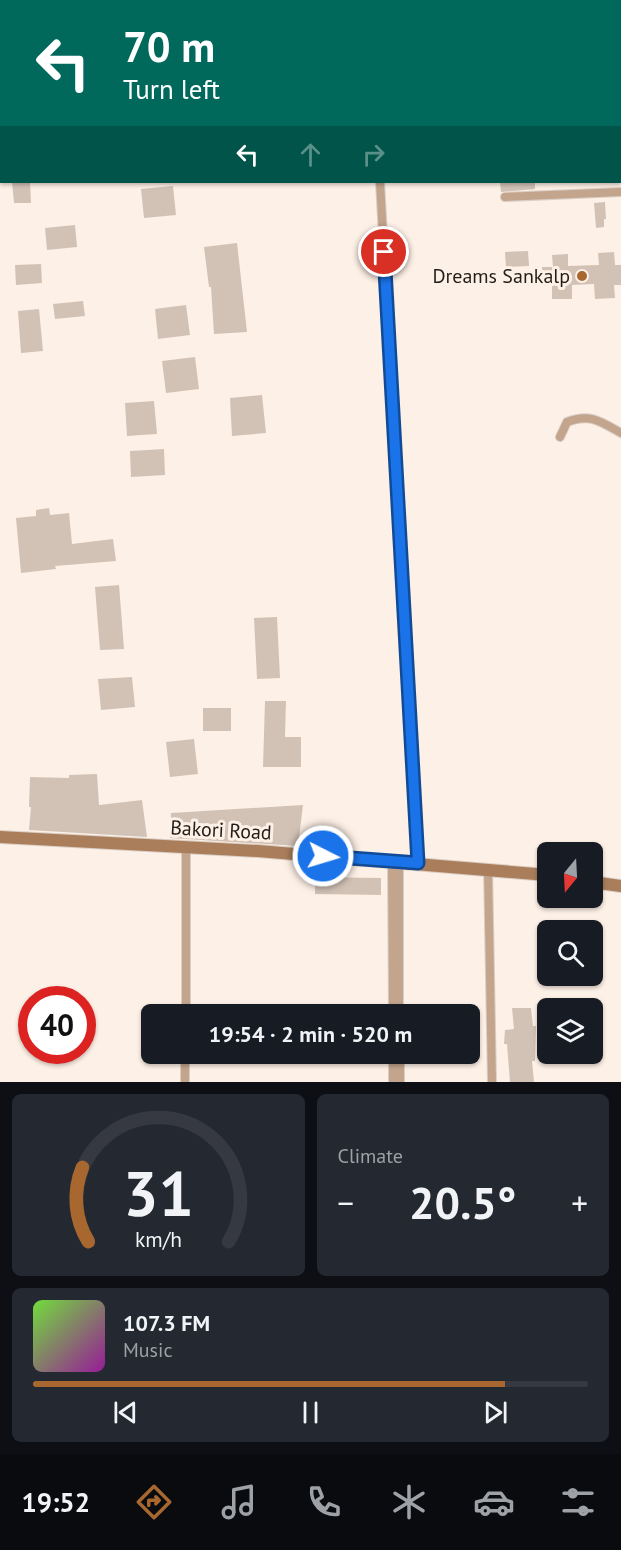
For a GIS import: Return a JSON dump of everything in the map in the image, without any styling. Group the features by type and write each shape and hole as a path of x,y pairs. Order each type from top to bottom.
{"street":[{"path":"380,183 418,863"},
{"path":"505,197 621,192"},
{"path":"560,437 567,422 578,418 595,418 621,433"},
{"name":"Bakori Road","path":"0,837 418,863 537,874"},
{"path":"186,848 186,1004"},
{"path":"393,1004 396,862"},
{"path":"396,862 399,1004"},
{"path":"488,869 492,1082"},
{"path":"603,884 621,886"},
{"path":"185,1064 185,1082"},
{"path":"393,1064 393,1082"},
{"path":"400,1064 400,1082"}],"building":[{"path":"12,183 30,183 31,203 14,203"},
{"path":"500,183 535,183 535,189 501,192"},
{"path":"173,186 176,215 144,218 141,189"},
{"path":"605,202 604,227 596,228 594,203"},
{"path":"75,225 77,247 47,250 45,228"},
{"path":"237,243 247,332 214,334 211,287 209,287 204,247"},
{"path":"528,251 529,266 506,267 505,252"},
{"name":"Dreams Sankalp","path":"614,252 615,265 621,265 621,285 614,285 615,298 595,299 594,284 572,285 572,299 552,299 552,285 543,286 542,267 553,267 552,255 568,254 568,266 599,265 598,253"},
{"path":"41,264 42,283 16,285 15,265"},
{"path":"83,301 85,316 55,319 53,304"},
{"path":"186,305 190,335 158,339 155,309"},
{"path":"39,309 43,351 21,353 18,311"},
{"path":"195,357 199,389 166,393 162,361"},
{"path":"262,395 266,433 232,436 230,398"},
{"path":"154,401 157,434 127,436 125,403"},
{"path":"164,449 165,475 131,477 130,451"},
{"path":"49,508 50,515 69,513 72,544 113,539 116,561 55,566 56,569 21,573 16,518 36,516 36,510"},
{"path":"119,585 124,649 100,650 95,587"},
{"path":"277,617 280,678 257,679 254,618"},
{"path":"132,677 135,707 101,710 98,679"},
{"path":"265,701 286,701 285,737 301,737 301,767 263,767"},
{"path":"203,708 231,708 231,731 203,731"},
{"path":"194,739 198,774 170,777 166,742"},
{"path":"97,774 99,805 142,800 147,837 29,830 30,777 69,778 69,775"},
{"path":"303,805 298,846 170,838 171,813"},
{"path":"315,877 381,878 381,895 315,894"},
{"path":"512,1008 531,1008 533,1026 536,1026 535,1061 532,1061 534,1082 510,1082 507,1044 504,1044 505,1030 514,1029"}],"place":[{"name":"Dreams Sankalp","path":"582,276"}],"route":[{"path":"323,856 418,863 384,252"}]}
